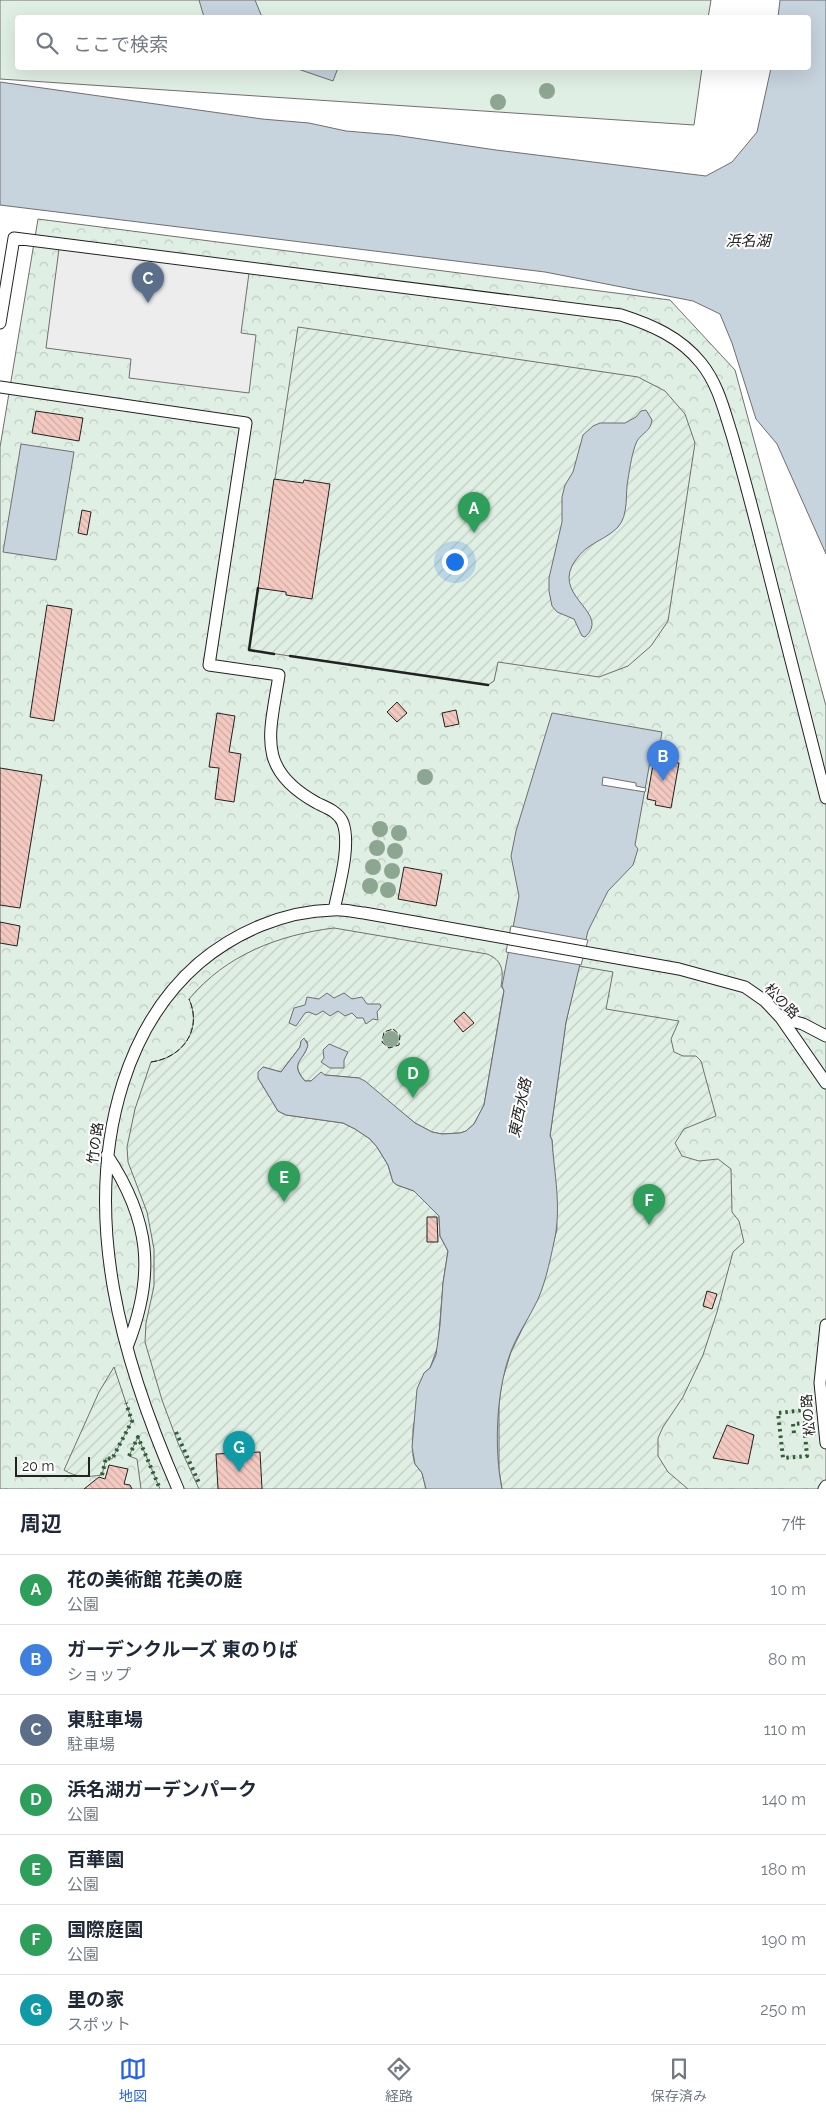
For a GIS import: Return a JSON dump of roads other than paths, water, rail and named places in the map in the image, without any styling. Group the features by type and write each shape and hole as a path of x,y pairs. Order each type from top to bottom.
{"lane":[{"path":"0,323 14,238 621,315 644,322 666,332 685,346 701,363 714,384 723,405 742,469 826,798"},
{"path":"0,387 246,423 209,665 279,675 270,732 270,747 280,775 302,795 335,812 343,822 345,854 334,910"},
{"name":"竹の路","path":"178,1489 145,1407 127,1347 111,1272 105,1226 104,1185 117,1104 129,1065 146,1027 164,1000 186,974 211,953 239,935 269,922 334,910 470,932"},
{"name":"松の路","path":"470,932 693,972 745,986 781,1018 826,1083"},
{"path":"781,1018 803,1024 826,1036"},
{"path":"108,1155 125,1182 135,1206 144,1250 144,1286 138,1320 127,1347"},
{"name":"松の路","path":"826,1325 820,1383 826,1443"}],"water":[{"path":"199,0 255,0 261,15 203,15"},
{"name":"浜名湖","path":"780,0 826,0 826,554 777,444 756,419 732,343 720,314 693,301 545,272 0,205 0,82 262,119 309,123 346,131 394,135 496,150 706,176 732,162 757,132 771,70 811,70 811,15 778,15"},
{"path":"301,70 337,70 333,81"},
{"path":"646,410 652,420 648,429 637,441 634,450 630,465 624,516 618,527 582,552 572,566 569,577 571,587 592,621 591,629 585,637 582,636 574,619 557,612 552,606 549,591 549,578 562,522 562,497 565,485 573,472 583,435 593,426 600,423 625,423 636,417 641,411"},
{"path":"21,444 74,452 56,560 3,552"},
{"name":"東西水路","path":"552,713 662,732 658,757 651,756 635,845 638,849 633,865 608,891 588,931 566,1022 550,1136 557,1191 556,1229 549,1266 541,1292 512,1348 505,1369 499,1403 497,1439 502,1489 426,1489 422,1473 415,1464 412,1447 417,1389 424,1373 430,1368 436,1355 440,1325 443,1283 448,1251 440,1236 439,1216 414,1191 393,1182 388,1165 377,1147 370,1139 355,1129 343,1123 286,1115 278,1111 258,1078 258,1072 263,1067 281,1072 300,1047 301,1041 304,1038 308,1045 299,1063 298,1070 305,1081 311,1081 321,1072 325,1075 359,1078 415,1123 432,1132 442,1134 460,1133 466,1131 474,1124 484,1105 504,991 502,986 519,896 511,856 516,831"},
{"path":"327,993 334,998 344,993 352,999 362,997 367,1004 380,1004 381,1007 377,1012 378,1020 373,1019 366,1024 363,1018 357,1018 352,1013 345,1016 338,1011 330,1016 323,1011 316,1015 309,1012 305,1013 296,1026 289,1023 294,1008 305,1005 307,997 319,999"},
{"path":"329,1044 348,1052 344,1060 344,1068 330,1068 321,1062 324,1058 323,1050"}],"place":[{"name":"東駐車場","path":"148,303"},
{"name":"花の美術館 花美の庭","path":"474,533"},
{"name":"ガーデンクルーズ 東のりば","path":"663,781"},
{"name":"浜名湖ガーデンパーク","path":"413,1098"},
{"name":"百華園","path":"284,1202"},
{"name":"国際庭園","path":"649,1225"},
{"name":"里の家","path":"239,1472"}]}
